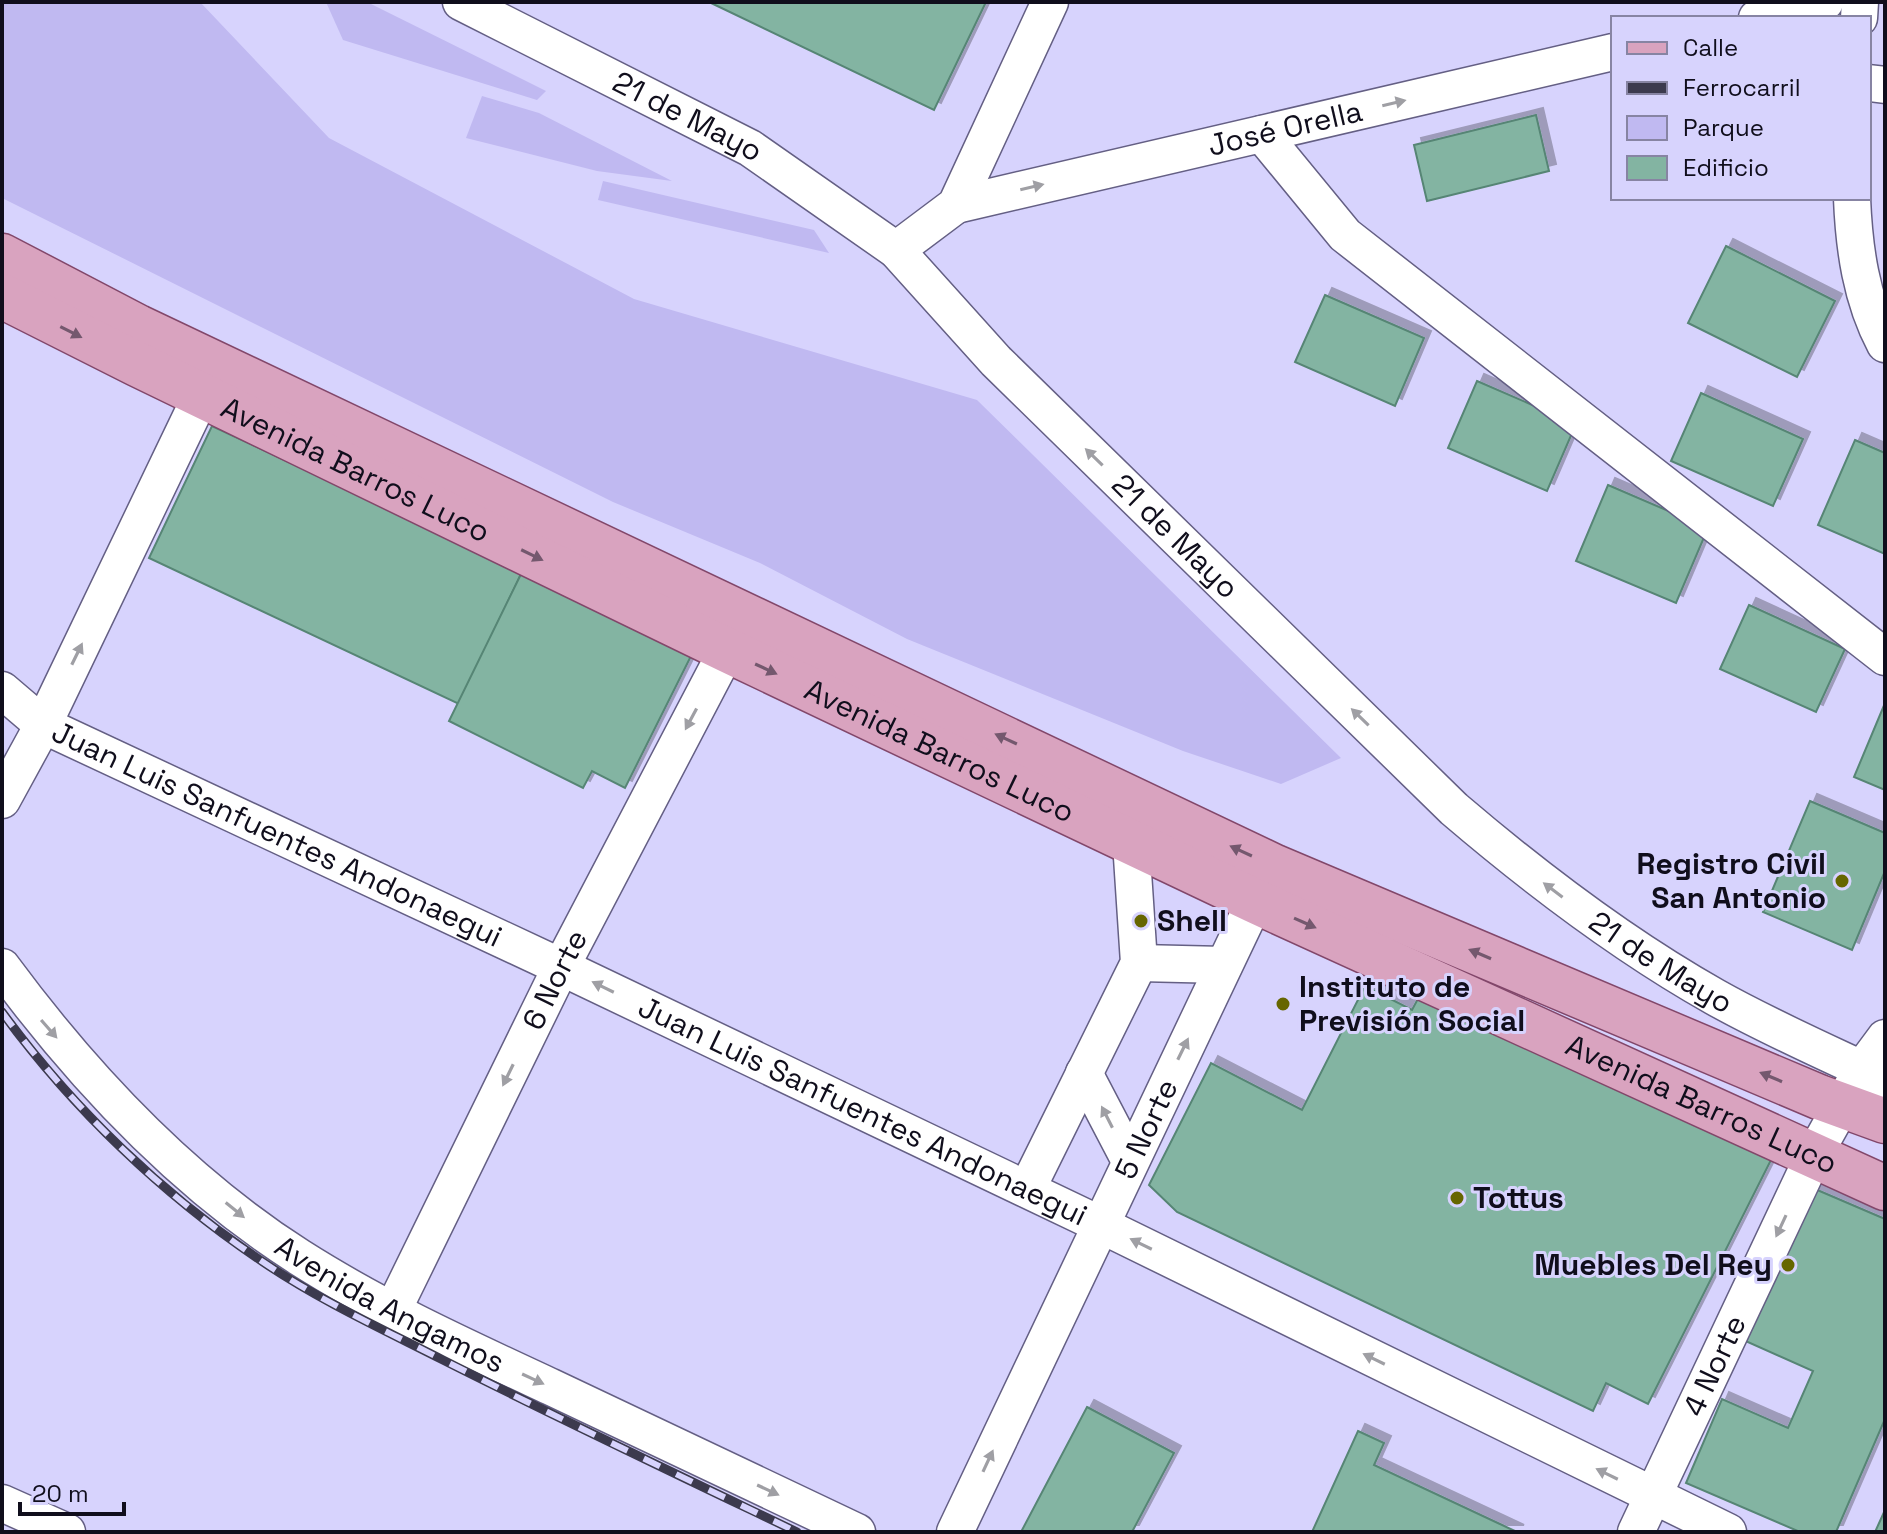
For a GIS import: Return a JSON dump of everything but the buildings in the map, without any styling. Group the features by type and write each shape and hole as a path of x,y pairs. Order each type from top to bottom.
{"main road":[{"name":"Avenida Barros Luco","path":"2,256 138,327 209,380 727,650 1255,901 1885,1188"},
{"name":"Avenida Barros Luco","path":"2,296 209,380 1275,867 1863,1085 1885,1121"}],"street":[{"name":"21 de Mayo","path":"461,2 750,148 896,250 1007,372 1443,798 1495,844 1646,956 1716,998 1789,1036 1863,1085"},
{"path":"896,250 956,205 1050,2"},
{"path":"1766,16 1825,2"},
{"name":"José Orella","path":"956,205 1611,52"},
{"path":"1262,134 1345,235 1885,657"},
{"path":"1852,200 1853,234 1859,269 1877,304 1885,344"},
{"path":"2,800 43,725 209,380"},
{"name":"6 Norte","path":"392,1312 561,967 727,650"},
{"name":"Juan Luis Sanfuentes Andonaegui","path":"2,690 43,725 1027,1189 1728,1532"},
{"path":"1027,1189 1139,963 1131,842"},
{"name":"5 Norte","path":"955,1532 1255,901"},
{"path":"1139,963 1224,965"},
{"name":"Avenida Angamos","path":"2,967 39,1017 137,1125 188,1172 297,1256 392,1312 857,1532"},
{"name":"4 Norte","path":"1636,1532 1814,1155 1863,1085 1885,1038"},
{"path":"1084,1073 1130,1161"},
{"path":"2,1503 67,1532"}],"green space":[{"path":"2,2 200,2 329,138 634,299 977,400 1341,758 1281,784 1183,751 907,639 760,563 613,502 2,198"},
{"path":"326,2 367,2 546,91 537,100 343,40"},
{"path":"482,96 539,113 672,181 597,171 466,138"},
{"path":"603,181 814,230 829,253 598,200"}],"railway":[{"path":"2,1012 59,1083 122,1148 190,1208 263,1262 374,1325 797,1532"}],"place":[{"name":"Registro Civil San Antonio","path":"1842,881"},
{"name":"Shell","path":"1141,921"},
{"name":"Instituto de Previsión Social","path":"1283,1004"},
{"name":"Tottus","path":"1457,1198"},
{"name":"Muebles Del Rey","path":"1788,1265"}]}
